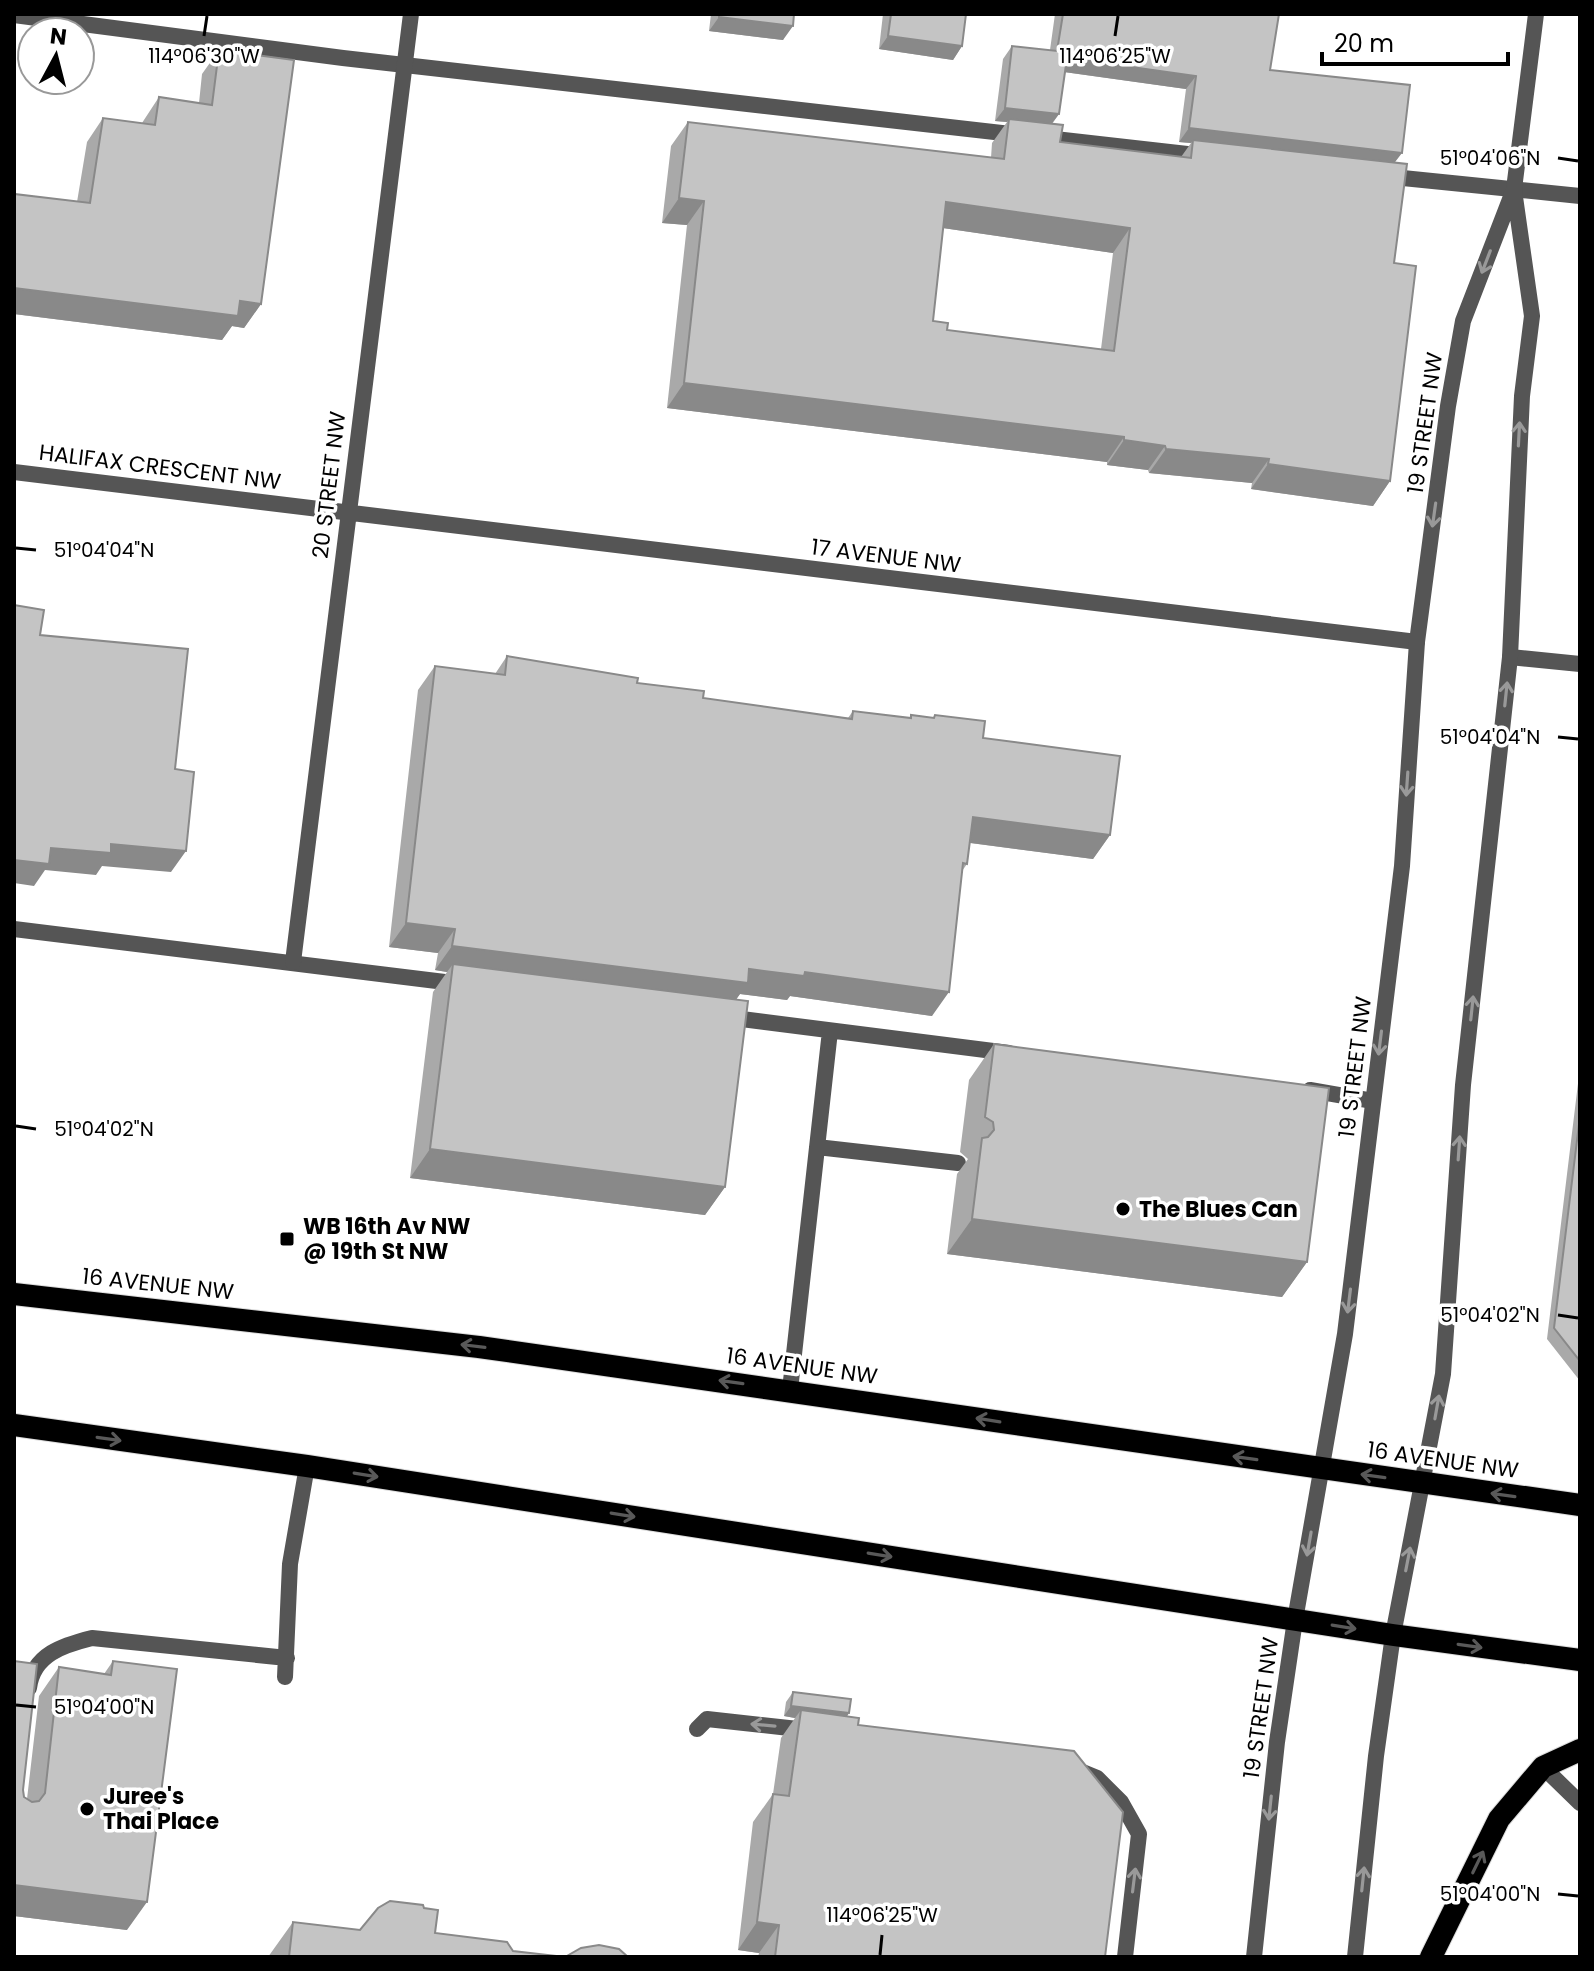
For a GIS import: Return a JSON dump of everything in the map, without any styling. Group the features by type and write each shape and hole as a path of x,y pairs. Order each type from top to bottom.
{"highway":[{"name":"16 AVENUE NW","path":"14,1294 479,1347 1580,1505"},
{"path":"20,1430 307,1466 1393,1635 1580,1660"},
{"path":"1431,1957 1499,1819 1543,1767 1580,1750"}],"street":[{"name":"20 STREET NW","path":"293,962 411,14"},
{"name":"19 STREET NW","path":"1254,1957 1277,1742 1345,1334 1402,866 1417,642 1448,406 1463,321 1514,189 1536,14"},
{"path":"14,15 404,64 1229,159"},
{"path":"1370,175 1580,196"},
{"name":"19 STREET NW","path":"1355,1957 1376,1756 1393,1635 1443,1374 1463,1085 1510,657 1522,396 1532,316 1514,189"},
{"name":"HALIFAX CRESCENT NW","path":"14,472 349,513"},
{"name":"17 AVENUE NW","path":"349,513 1417,642"},
{"path":"1510,657 1580,664"},
{"path":"14,929 476,986"},
{"path":"707,1015 1020,1054"},
{"path":"790,1390 830,1031"},
{"path":"1290,1088 1373,1101"},
{"path":"817,1147 958,1163"},
{"path":"285,1677 290,1564 307,1466"},
{"path":"27,1711 30,1680 44,1657 66,1645 92,1638 287,1658"},
{"path":"697,1729 707,1719 821,1732"},
{"path":"1065,1764 1097,1778 1121,1802 1139,1834 1125,1957"},
{"path":"1543,1767 1580,1803"}],"building":[{"path":"719,14 794,14 793,26 719,17"},
{"path":"891,14 966,14 962,46 888,36"},
{"path":"1063,14 1279,14 1270,70 1410,85 1402,153 1189,128 1196,76 1067,58 1059,114 1005,108 1012,46 1057,51"},
{"path":"219,50 294,60 261,304 240,301 238,316 14,288 14,194 90,203 103,118 155,125 159,97 212,105"},
{"path":"1009,119 1063,125 1060,142 1191,158 1193,140 1407,164 1394,263 1416,266 1390,481 1268,464 1269,459 1166,449 1165,446 1124,440 1124,437 684,383 704,201 679,198 688,122 1004,159","holes":["946,202 1130,228 1114,351 947,330 948,323 933,321"]},
{"path":"14,605 44,610 40,635 188,649 175,769 194,772 186,851 111,844 111,853 51,848 49,864 14,860"},
{"path":"507,656 638,678 637,683 704,691 703,698 852,719 853,711 911,718 911,715 934,718 935,715 985,721 983,738 1120,756 1110,835 973,817 967,864 963,863 949,992 805,972 804,976 749,969 748,983 452,946 455,929 406,923 435,666 505,675"},
{"path":"453,964 748,1001 725,1187 430,1149"},
{"name":"The Blues Can","path":"994,1044 1329,1088 1307,1262 972,1219 982,1138 988,1137 994,1130 993,1122 985,1117"},
{"path":"1580,1116 1580,1361 1554,1328"},
{"path":"14,1661 37,1664 23,1790 24,1797 32,1802 39,1801 45,1793 59,1667 111,1675 113,1661 177,1669 147,1902 14,1885"},
{"path":"793,1692 851,1699 849,1713 791,1706"},
{"path":"801,1710 859,1718 858,1725 1074,1751 1123,1812 1105,1957 775,1957 779,1925 757,1922 773,1794 789,1796"},
{"path":"390,1901 438,1910 435,1933 507,1942 513,1951 565,1957 289,1957 293,1922 360,1930 378,1908"},
{"path":"599,1945 619,1949 628,1957 565,1957 581,1948"}],"place":[{"name":"The Blues Can","path":"1123,1209"},
{"name":"WB 16th Av NW @ 19th St NW","path":"287,1239"},
{"name":"Juree's Thai Place","path":"87,1809"}]}
